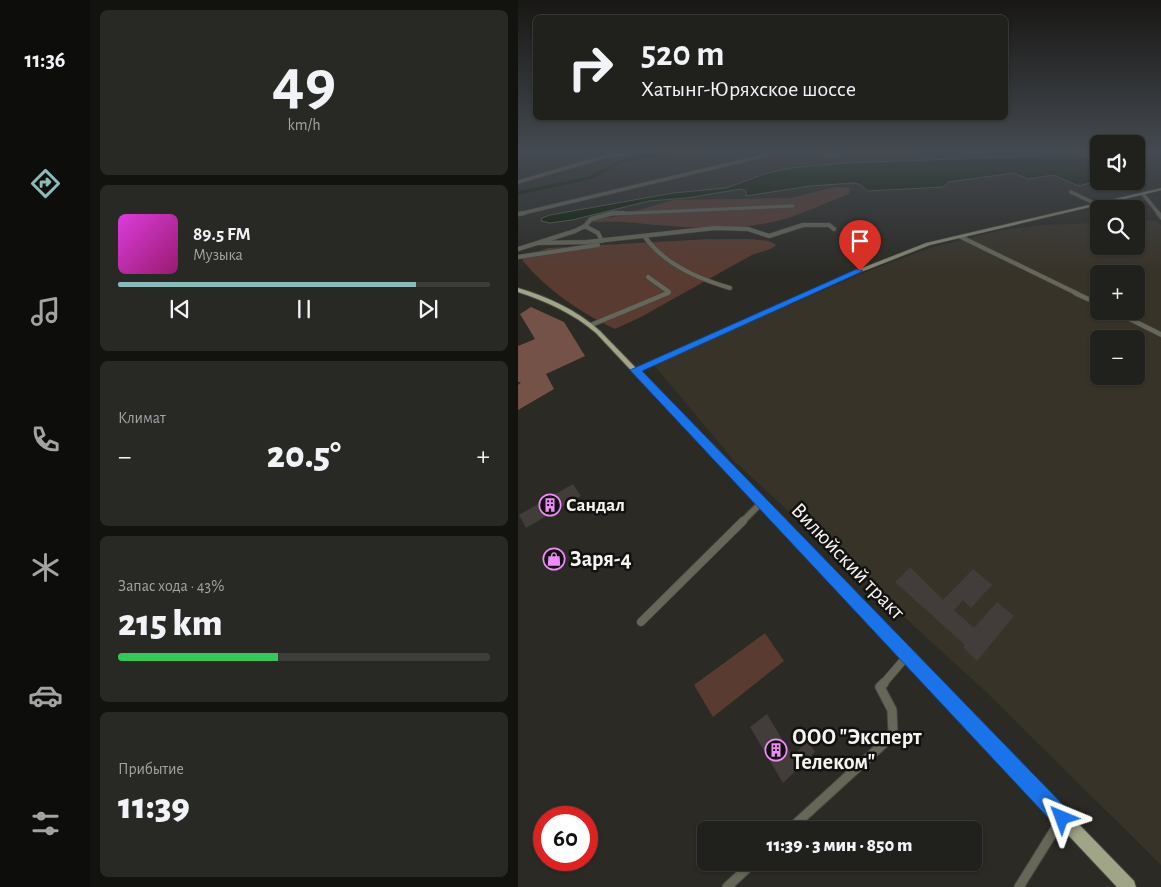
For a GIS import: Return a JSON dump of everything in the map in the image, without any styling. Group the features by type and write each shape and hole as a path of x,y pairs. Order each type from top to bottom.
{"main road":[{"path":"1118,200 1153,191"},
{"path":"635,370 854,273 928,244 1090,207"},
{"name":"Вилюйский тракт","path":"518,290 560,305 591,325 1128,887"}],"street":[{"path":"518,214 613,191"},
{"path":"1071,192 1090,201"},
{"path":"1143,194 1162,218"},
{"path":"518,249 585,226 586,223 594,218 620,213 793,206"},
{"path":"1153,206 1162,208"},
{"path":"539,242 578,243 715,228 748,229 769,236 803,226 821,224 829,225 834,229"},
{"path":"585,226 598,233 602,241"},
{"path":"645,237 649,245 702,279 730,288"},
{"path":"961,237 1090,300"},
{"path":"518,257 598,245"},
{"path":"591,325 669,292 648,277"},
{"path":"1132,320 1162,335"},
{"path":"641,622 762,503"},
{"path":"799,821 893,735 895,720 893,708 880,687 907,656"},
{"path":"1019,887 1062,818"},
{"path":"727,887 744,871"}],"shaded area":[{"path":"727,191 687,198 649,201 572,220 550,223 541,221 542,218 673,193"},
{"path":"746,191 775,191 746,196"},
{"path":"817,191 849,191 849,194 785,219 747,226 705,228 583,221 619,216 673,200 791,198"},
{"path":"1145,221 1157,221 1162,226 1161,865 985,691 735,462 654,365 860,274 930,248 998,231 1040,225 1090,223 1090,255 1145,255"},
{"path":"709,239 755,239 771,242 776,245 771,249 750,256 641,317 615,329 565,300 532,272 523,261 523,257 548,248"},
{"path":"531,307 564,322 585,356 546,374 554,389 518,410 518,385 521,382 518,382 518,346 535,339 520,314"},
{"path":"765,633 784,661 713,717 694,685"}],"building":[{"name":"Сандал","path":"573,484 581,496 526,528 519,515"},
{"path":"910,567 943,600 973,569 992,585 971,608 963,600 954,610 974,628 997,602 1014,616 977,661 963,647 965,645 895,582"},
{"name":"ООО \"Эксперт Телеком\"","path":"767,714 792,756 808,741 815,752 783,783 750,727"}],"waterway":[{"path":"518,193 526,191"}],"place":[{"name":"Сандал","path":"550,505"},
{"name":"Заря-4","path":"554,559"},
{"name":"ООО \"Эксперт Телеком\"","path":"776,750"}],"route":[{"path":"860,271 635,370 1062,818"}]}
